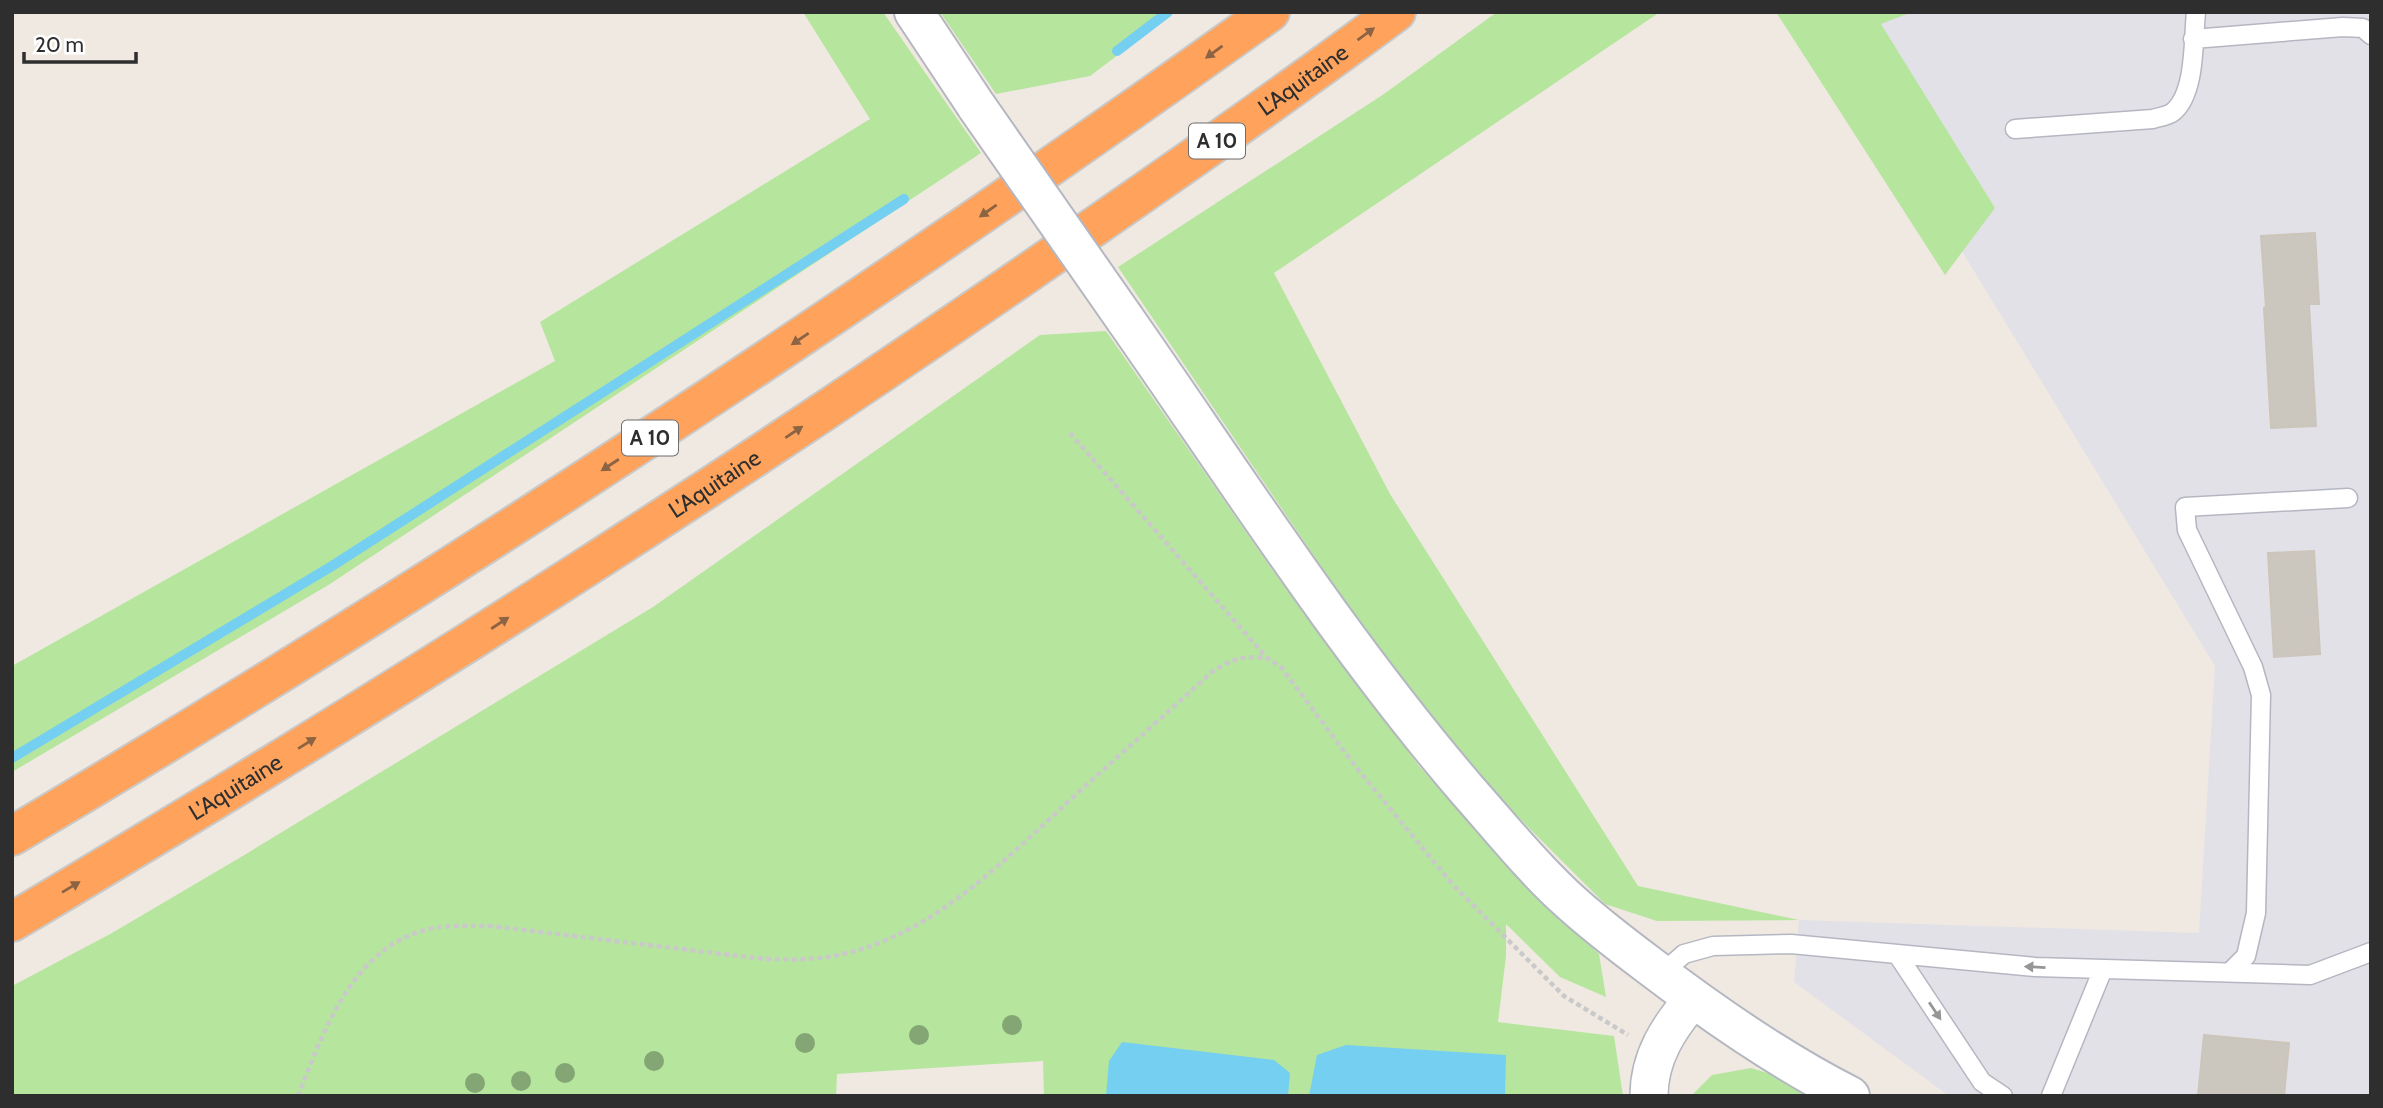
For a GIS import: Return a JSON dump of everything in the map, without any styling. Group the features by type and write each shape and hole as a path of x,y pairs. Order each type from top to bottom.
{"highway":[{"name":"A 10","path":"12,835 367,620 620,458 857,301 1270,12"},
{"name":"L'Aquitaine","path":"12,922 187,818 418,675 661,520 899,362 1126,205 1396,12"}],"street":[{"path":"914,12 977,107 1348,639 1420,734 1500,827 1565,898 1693,999 1778,1056 1850,1096"},
{"path":"1649,1096 1650,1074 1657,1052 1673,1023 1693,999"}],"lane":[{"path":"2015,129 2153,120 2172,113 2186,95 2196,12"},
{"path":"2193,38 2343,27 2363,28 2371,34"},
{"path":"2231,971 2246,956 2256,913 2261,695 2253,667 2187,530 2185,507 2348,498"},
{"path":"1661,974 1684,954 1713,946 1791,944 2035,967 2310,975 2371,952"},
{"path":"1897,954 1982,1082 2003,1096"},
{"path":"2051,1096 2103,969"}],"path":[{"path":"1070,433 1266,658 1281,667 1359,771 1454,887 1564,996 1657,1052"},
{"path":"298,1096 328,1022 344,993 366,967 392,945 421,931 455,925 491,926 764,959 820,957 846,953 884,941 924,921 955,901 996,868 1213,671 1230,661 1247,656 1266,658"}],"shaded area":[{"path":"1816,12 2371,12 2371,1096 1949,1096 1794,982 1799,920 2199,933 2215,666"}],"green space":[{"path":"803,12 883,12 981,153 330,584 12,772 12,666 555,361 540,322 870,119"},
{"path":"940,12 1175,12 1090,76 996,94"},
{"path":"1497,12 1660,12 1274,273 1390,494 1638,886 1799,920 1657,921 1605,904 1490,789 1381,655 1118,267 1384,94"},
{"path":"1776,12 1912,12 1881,24 1995,208 1945,275"},
{"path":"1106,331 1271,568 1419,766 1506,862 1599,954 1606,997 1560,977 1506,924 1506,956 1498,1022 1614,1036 1623,1096 1044,1096 1043,1061 837,1074 836,1096 12,1096 12,986 112,933 241,857 653,607 1040,335"},
{"path":"1751,1068 1784,1078 1821,1096 1691,1096 1712,1075"}],"water":[{"path":"1122,1042 1274,1060 1290,1073 1288,1096 1106,1096 1109,1061"},
{"path":"1346,1045 1506,1055 1505,1096 1309,1096 1317,1055"}],"building":[{"path":"2315,233 2319,304 2309,304 2316,426 2271,428 2261,236"},
{"path":"2314,551 2320,654 2274,657 2268,553"},
{"path":"2204,1035 2289,1043 2284,1096 2198,1096"}],"waterway":[{"path":"1117,51 1168,12"},
{"path":"12,758 332,566 904,199"}]}
